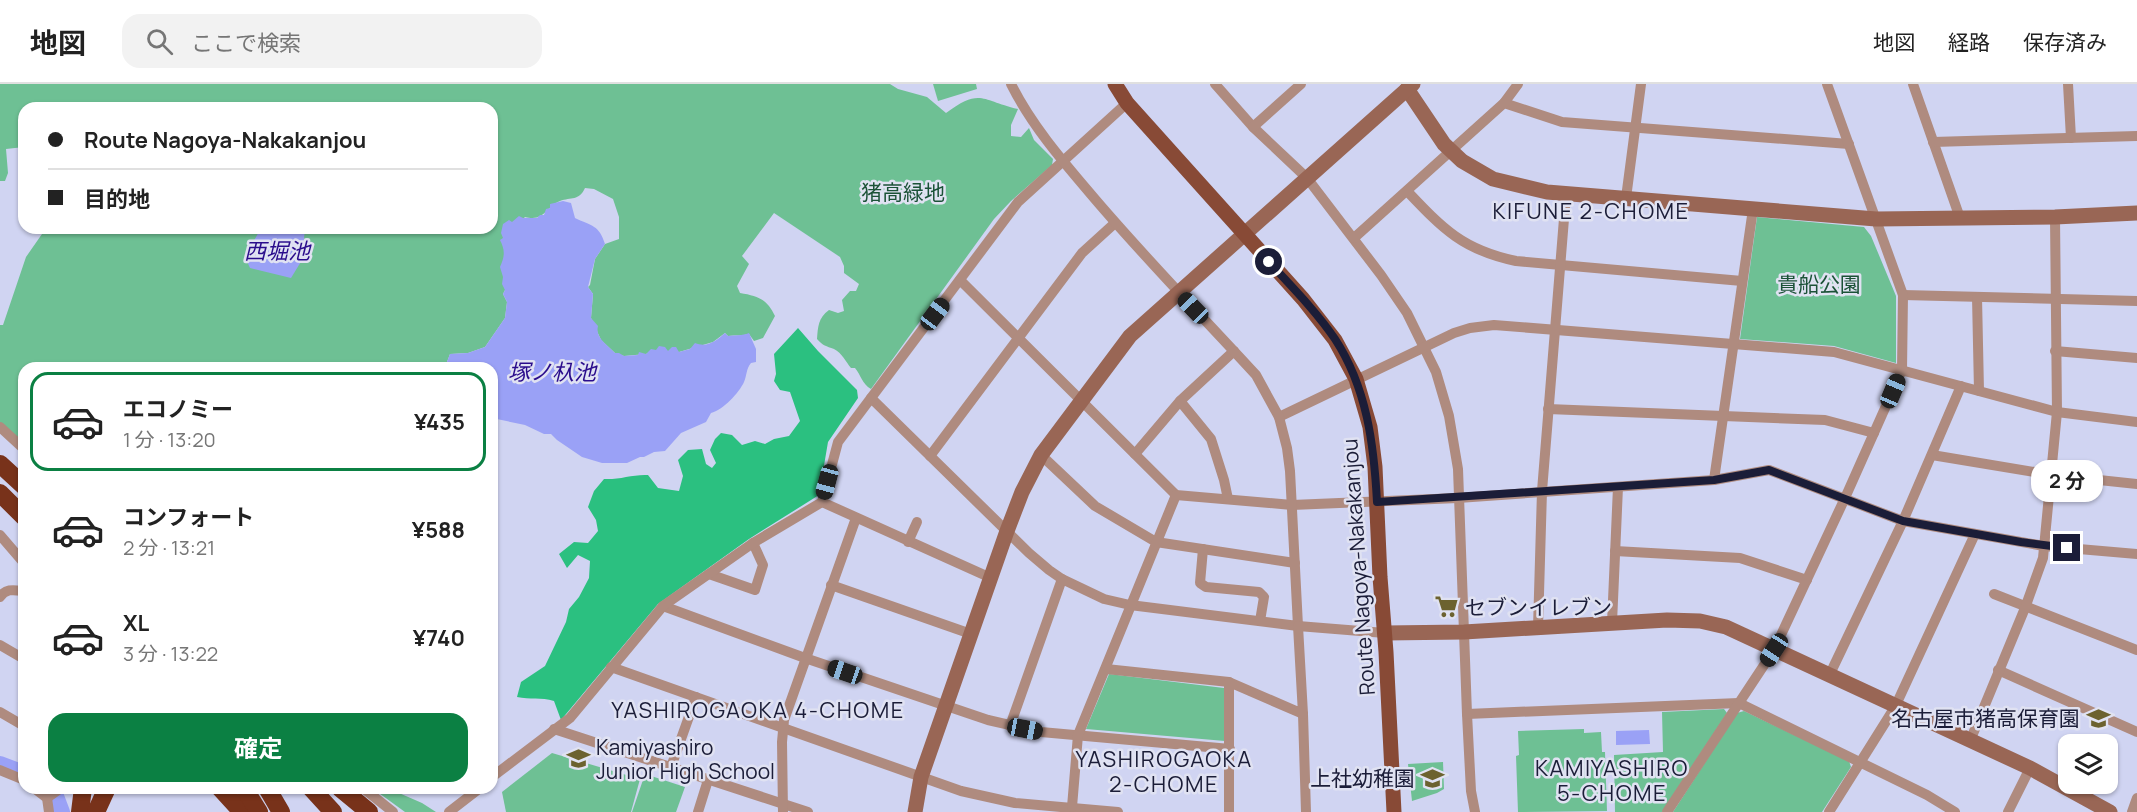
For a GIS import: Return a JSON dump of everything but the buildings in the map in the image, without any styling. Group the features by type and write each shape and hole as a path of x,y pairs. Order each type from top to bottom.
{"highway":[{"path":"0,450 18,465"},
{"path":"0,465 18,481"},
{"path":"5,498 18,511"},
{"path":"5,498 18,514"},
{"path":"80,812 82,794"},
{"path":"96,812 104,794"},
{"path":"226,794 242,812"},
{"path":"248,794 259,812"},
{"path":"270,794 281,812"},
{"path":"316,794 333,812"},
{"path":"347,794 369,812"}],"main road":[{"name":"Route Nagoya-Nakakanjou","path":"1115,84 1127,103 1303,299 1335,340 1356,379 1370,427 1377,502 1394,812"}],"street":[{"path":"1011,84 1034,123 1062,161 1115,223 1256,375 1279,417 1290,471 1306,812"},
{"path":"1215,84 1254,127 1307,178 1354,238 1407,313 1426,347 1444,394 1458,469 1471,811"},
{"path":"1254,127 1301,84"},
{"path":"1354,238 1504,103 1518,84"},
{"path":"1626,198 1641,84"},
{"path":"1667,812 1774,650 1902,370 1903,295 1827,84"},
{"path":"1913,84 1960,218"},
{"path":"2068,84 2071,138"},
{"path":"915,812 921,777 945,706 1007,531 1022,492 1041,455 1130,336 1408,86 1444,144 1462,160 1493,179 1547,192 1876,219 2055,217 2137,213"},
{"path":"498,772 570,718 663,606 753,543 822,502 838,442 1018,202 1127,103"},
{"path":"1504,103 1562,122 1849,144"},
{"path":"1933,142 2137,136"},
{"path":"1407,191 1431,217 1462,243 1491,256 1561,266 1742,281"},
{"path":"1538,628 1542,491 1566,194"},
{"path":"1714,480 1753,209"},
{"path":"1970,741 2025,608 2043,558 2057,412 2055,217"},
{"path":"930,456 1082,254 1115,223"},
{"path":"960,280 1176,495 1292,505 1377,502 1714,480 1769,470 1903,521 2044,546 2137,554"},
{"path":"1903,295 2137,301"},
{"path":"1977,297 1979,391"},
{"path":"1279,417 1454,333 1494,325 1834,352 2057,412 2137,422"},
{"path":"1134,454 1180,401 1234,351"},
{"path":"2055,351 2137,358"},
{"path":"1829,676 1903,521 1961,386"},
{"path":"871,398 1029,553 1062,579 1104,599 1130,605 1298,626 1385,633 1464,632 1667,620 1700,621 1726,627 2030,768 2110,812"},
{"path":"1180,401 1211,439 1224,480 1227,499"},
{"path":"1548,409 1825,420 1874,433"},
{"path":"0,427 18,444"},
{"path":"1041,455 1095,506 1156,542 1295,562"},
{"path":"1932,455 2052,474 2137,484"},
{"path":"1612,623 1618,487"},
{"path":"1072,807 1078,735 1176,495"},
{"path":"822,502 991,578"},
{"path":"784,808 782,728 856,518"},
{"path":"908,542 917,522"},
{"path":"1832,811 1859,761 1895,707 1975,534"},
{"path":"0,535 18,556"},
{"path":"709,574 755,590 763,565 753,543"},
{"path":"1203,549 1200,583 1206,587 1259,592 1264,597 1260,621"},
{"path":"1615,551 1740,558 1806,580"},
{"path":"1010,726 1062,579"},
{"path":"831,585 971,634"},
{"path":"0,597 9,590 18,591"},
{"path":"1994,594 2137,650"},
{"path":"663,606 805,658 1010,726 1041,732 1230,749"},
{"path":"0,645 18,655"},
{"path":"611,667 961,791 1015,807 1072,807 1118,812"},
{"path":"1106,669 1229,682 1303,714"},
{"path":"1998,670 2137,732"},
{"path":"1229,682 1229,812"},
{"path":"671,767 696,697"},
{"path":"1467,714 1739,702 1927,795 1955,812"},
{"path":"0,712 18,722"},
{"path":"554,729 671,767 784,808 808,812"},
{"path":"2008,812 2030,768"},
{"path":"0,770 18,778"},
{"path":"698,812 708,780"},
{"path":"49,812 54,794"},
{"path":"370,794 393,812"},
{"path":"449,812 472,794"},
{"path":"2132,812 2137,798"}],"green space":[{"name":"猪高緑地","path":"0,84 890,84 898,89 927,97 946,113 967,100 975,98 1018,109 1011,125 1011,136 1021,137 1029,128 1034,140 1053,159 1052,165 994,219 871,389 855,368 851,368 839,353 817,339 818,327 823,316 829,310 838,313 844,311 842,300 850,291 856,291 859,284 844,273 840,257 774,213 742,256 749,264 737,286 740,293 757,297 765,302 775,316 763,338 754,341 749,334 728,336 725,333 713,342 679,352 656,350 646,354 624,356 615,353 601,340 591,318 593,294 588,287 595,259 605,244 619,239 619,217 613,199 594,189 585,188 577,197 560,201 541,216 525,217 504,238 505,290 503,294 507,302 505,318 485,347 468,353 450,354 447,362 18,362 18,438 0,423 0,325 3,325 26,257 42,234 498,234 498,102 18,102 18,148 6,149 8,173 5,181 0,181"},
{"path":"933,84 976,84 977,89 938,101"},
{"name":"貴船公園","path":"1757,217 1864,227 1871,236 1896,296 1896,363 1834,346 1740,339"},
{"path":"798,328 857,390 858,398 828,442 819,495 749,539 658,604 561,720 554,701 517,697 521,682 545,666 566,622 569,609 579,597 589,578 590,561 578,555 567,568 559,554 574,542 588,543 598,531 596,520 588,507 594,491 604,479 648,475 658,488 679,491 683,476 678,460 688,450 702,449 706,464 712,468 716,463 710,450 721,433 732,435 742,445 755,441 765,444 774,439 789,436 800,421 790,392 780,390 774,381 776,374 774,354"},
{"path":"1109,674 1224,688 1225,741 1086,729"},
{"path":"1724,709 1727,713 1662,812 1615,812 1614,755 1663,752 1662,712"},
{"path":"1744,711 1849,761 1851,767 1822,812 1673,812 1737,713"},
{"path":"1584,729 1584,733 1601,732 1602,752 1605,752 1607,811 1518,812 1516,756 1519,755 1518,731"},
{"path":"552,753 640,779 631,812 506,812 502,792"},
{"path":"1443,762 1444,789 1412,801 1408,764"},
{"path":"645,774 685,787 676,812 632,812"},
{"path":"380,794 401,794 436,812 405,812"}],"water":[{"name":"塚ノ杁池","path":"563,201 571,203 575,218 597,230 603,238 605,244 595,259 588,287 593,294 591,318 598,326 600,337 615,353 624,356 638,355 639,352 646,354 651,349 656,350 659,346 665,347 668,351 676,347 679,352 690,349 695,343 703,345 711,343 725,333 728,336 749,333 756,349 756,362 749,365 744,382 735,396 711,413 706,422 681,433 665,451 654,452 627,463 602,463 582,457 551,434 544,434 525,425 498,419 498,362 447,362 450,354 468,353 485,347 505,318 507,302 503,294 505,290 500,267 504,253 500,240 503,238 501,233 503,224 509,220 512,222 519,216 537,218 544,215 546,209 550,208 550,204"},
{"name":"西堀池","path":"258,234 304,234 302,260 291,278 250,268 245,257"},
{"path":"1649,730 1650,744 1616,745 1616,731"}],"waterway":[{"path":"0,764 18,771"},
{"path":"54,794 62,812"}],"place":[{"name":"セブンイレブン","path":"1447,607"},
{"name":"名古屋市猪高保育園","path":"2098,718"},
{"name":"Kamiyashiro Junior High School","path":"578,759"},
{"name":"上社幼稚園","path":"1433,778"}],"district":[{"name":"KIFUNE 2-CHOME","path":"1591,211"},
{"name":"YASHIROGAOKA 4-CHOME","path":"758,710"},
{"name":"YASHIROGAOKA 2-CHOME","path":"1164,772"},
{"name":"KAMIYASHIRO 5-CHOME","path":"1612,780"}],"route":[{"path":"1269,262 1303,299 1335,340 1356,379 1370,427 1377,502 1714,480 1769,470 1903,521 2067,548"}]}
